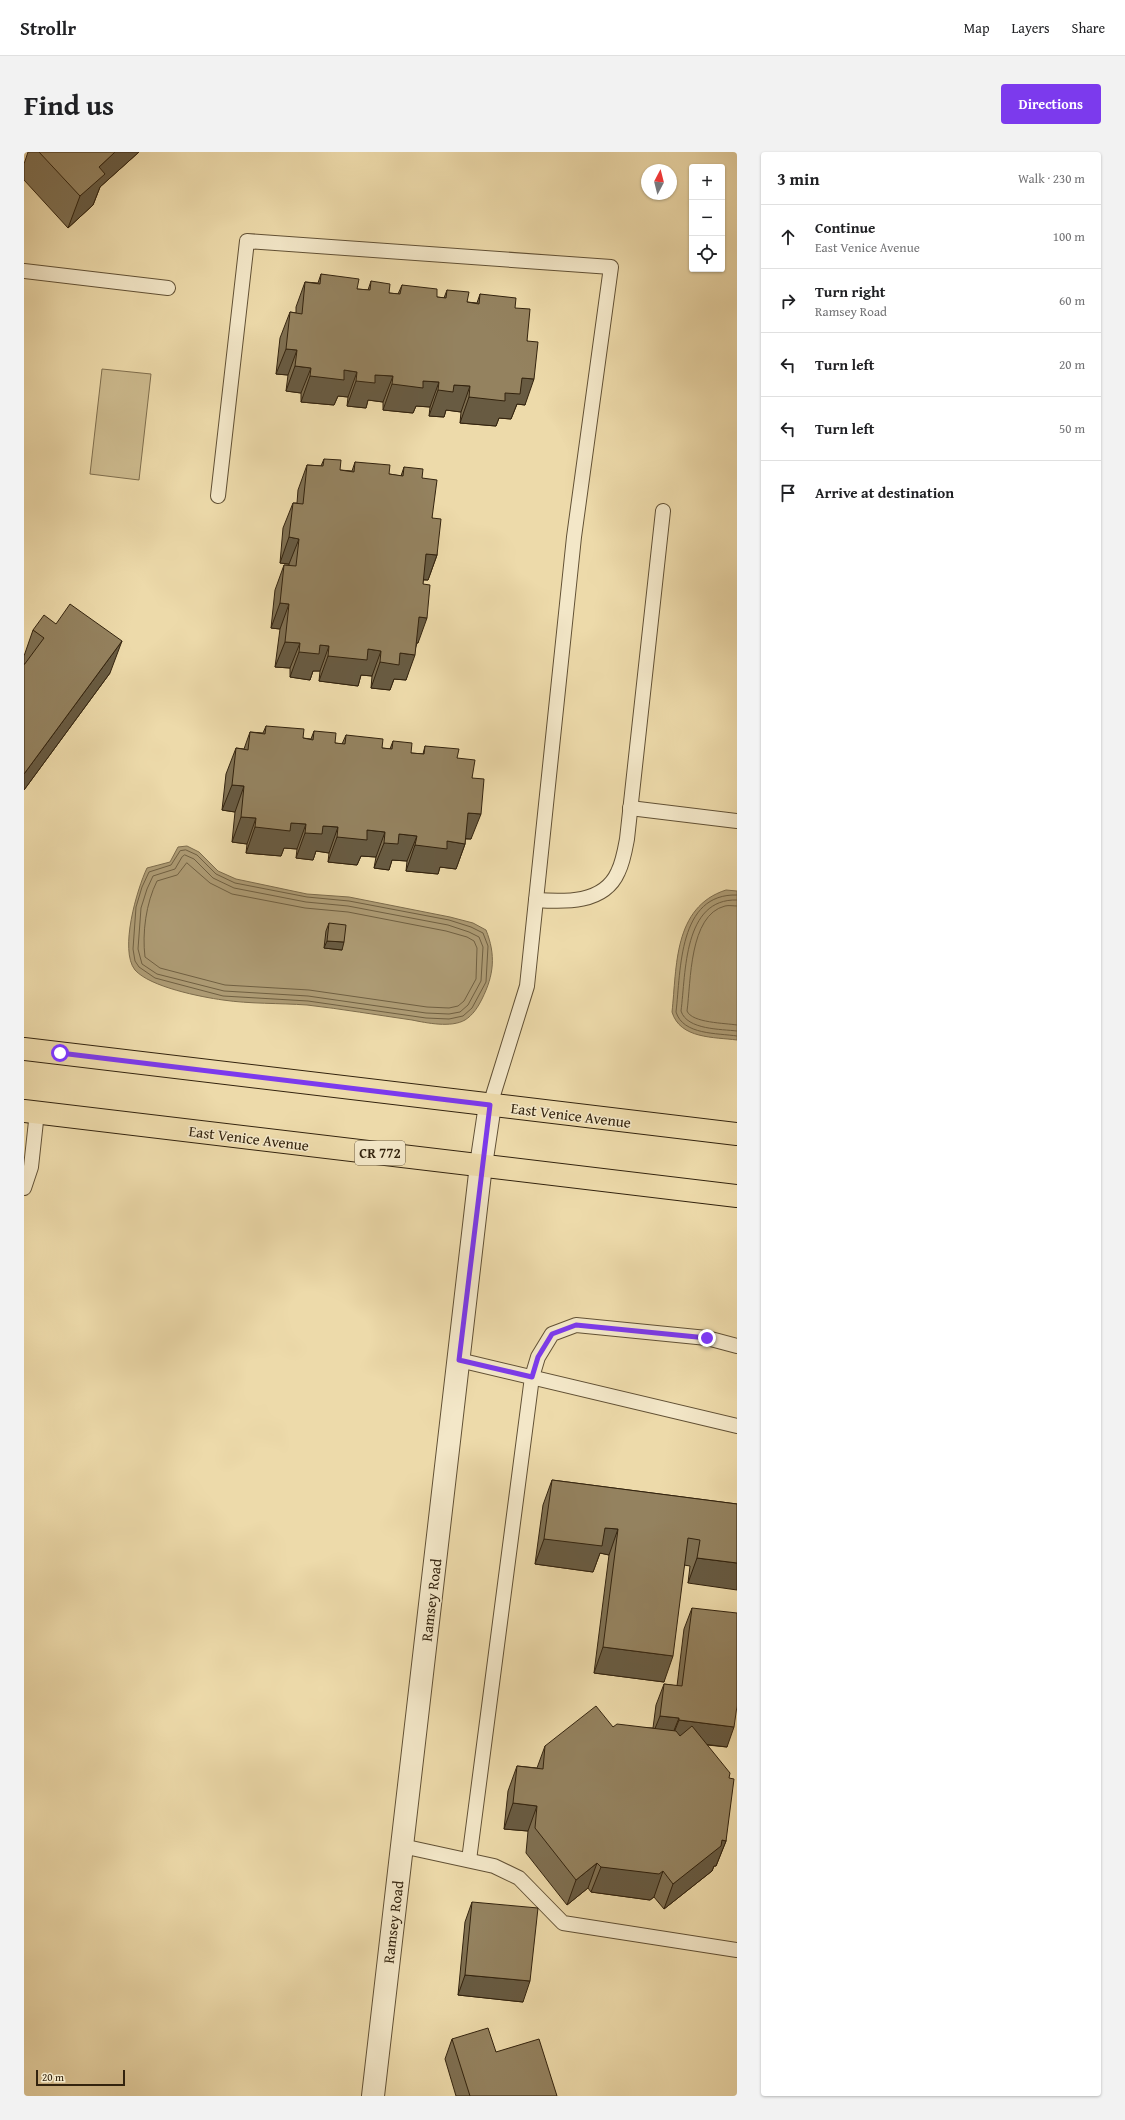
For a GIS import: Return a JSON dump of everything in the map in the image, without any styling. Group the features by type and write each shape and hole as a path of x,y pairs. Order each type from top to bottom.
{"main road":[{"name":"East Venice Avenue","path":"24,1049 737,1134"},
{"name":"East Venice Avenue","path":"30,1112 737,1196"}],"street":[{"name":"Ramsey Road","path":"373,2096 481,1165 490,1105"}],"lane":[{"path":"218,496 247,241 611,267 574,537 527,986 490,1105"},
{"path":"24,271 168,288"},
{"path":"536,900 575,902 605,888 618,874 623,857 630,808 663,511"},
{"path":"630,808 737,821"},
{"path":"24,1188 31,1167 30,1112"},
{"path":"469,1860 532,1377 538,1357 552,1334 576,1325 707,1338 737,1346"},
{"path":"459,1360 737,1426"},
{"path":"402,1846 494,1866 519,1878 563,1923 737,1950"}],"shaded area":[{"path":"102,369 151,374 139,480 90,474"}],"water":[{"path":"187,846 199,852 218,871 236,879 307,894 349,897 450,917 473,923 486,930 491,948 492,965 489,982 477,1008 465,1020 453,1024 439,1024 307,1005 223,1000 189,994 164,986 142,976 135,970 131,961 129,934 131,919 143,878 147,868 170,862 178,847"},
{"path":"726,890 737,891 737,1040 708,1037 690,1032 676,1021 672,1012 677,958 681,940 687,924 696,910 709,898"}],"building":[{"path":"39,152 115,152 99,167 105,174 80,196"},
{"path":"321,274 359,279 357,289 370,290 371,281 390,284 389,293 400,294 402,285 437,289 437,297 446,298 447,290 469,292 467,302 479,304 480,294 516,298 515,308 530,309 527,341 538,342 534,379 522,378 520,394 505,393 505,401 469,397 470,386 454,385 453,392 438,390 439,382 423,381 423,388 392,384 393,376 375,375 375,383 356,381 357,372 344,370 344,380 310,376 311,368 295,366 297,350 286,349 290,312 302,314 305,282 320,284"},
{"path":"324,459 341,460 340,470 354,472 355,462 390,465 389,474 403,476 404,467 423,469 422,478 437,480 432,518 441,519 437,555 426,554 423,584 430,585 427,618 419,617 415,655 400,653 399,665 380,662 381,651 368,649 367,660 328,656 329,646 320,645 319,654 299,652 300,643 285,642 289,604 280,603 284,565 296,566 299,539 289,537 293,503 303,504 307,465 323,466"},
{"path":"70,604 122,641 24,774 24,665 44,638 33,630 44,615 56,624"},
{"path":"266,726 304,729 303,738 313,740 314,731 336,733 335,743 345,744 346,735 383,739 382,748 392,749 393,741 412,743 411,753 424,754 425,746 459,749 457,758 475,760 472,778 484,779 481,814 468,813 465,844 447,841 447,849 415,845 417,836 399,834 398,844 384,843 385,832 367,830 367,840 337,837 338,827 323,826 322,834 305,833 306,824 291,823 290,831 255,827 256,818 241,817 244,786 232,785 236,748 248,750 250,732 265,734"},
{"path":"329,923 346,925 344,942 327,941"},
{"path":"552,1480 737,1504 737,1563 697,1558 700,1540 688,1538 673,1656 603,1647 618,1529 605,1528 602,1546 544,1539"},
{"path":"692,1608 737,1613 737,1706 734,1727 660,1716 664,1684 682,1686"},
{"path":"596,1706 613,1727 617,1724 676,1731 680,1736 692,1726 730,1773 729,1778 734,1779 726,1841 722,1840 721,1846 673,1884 663,1871 659,1874 601,1867 597,1863 576,1880 535,1828 537,1806 513,1803 517,1766 543,1769 545,1746"},
{"path":"472,1902 538,1908 530,1981 465,1975"},
{"path":"488,2028 496,2052 539,2039 557,2096 470,2096 452,2039"}],"route":[{"path":"60,1053 490,1105 481,1165 459,1360 532,1377 538,1357 552,1334 576,1325 707,1338"}]}
